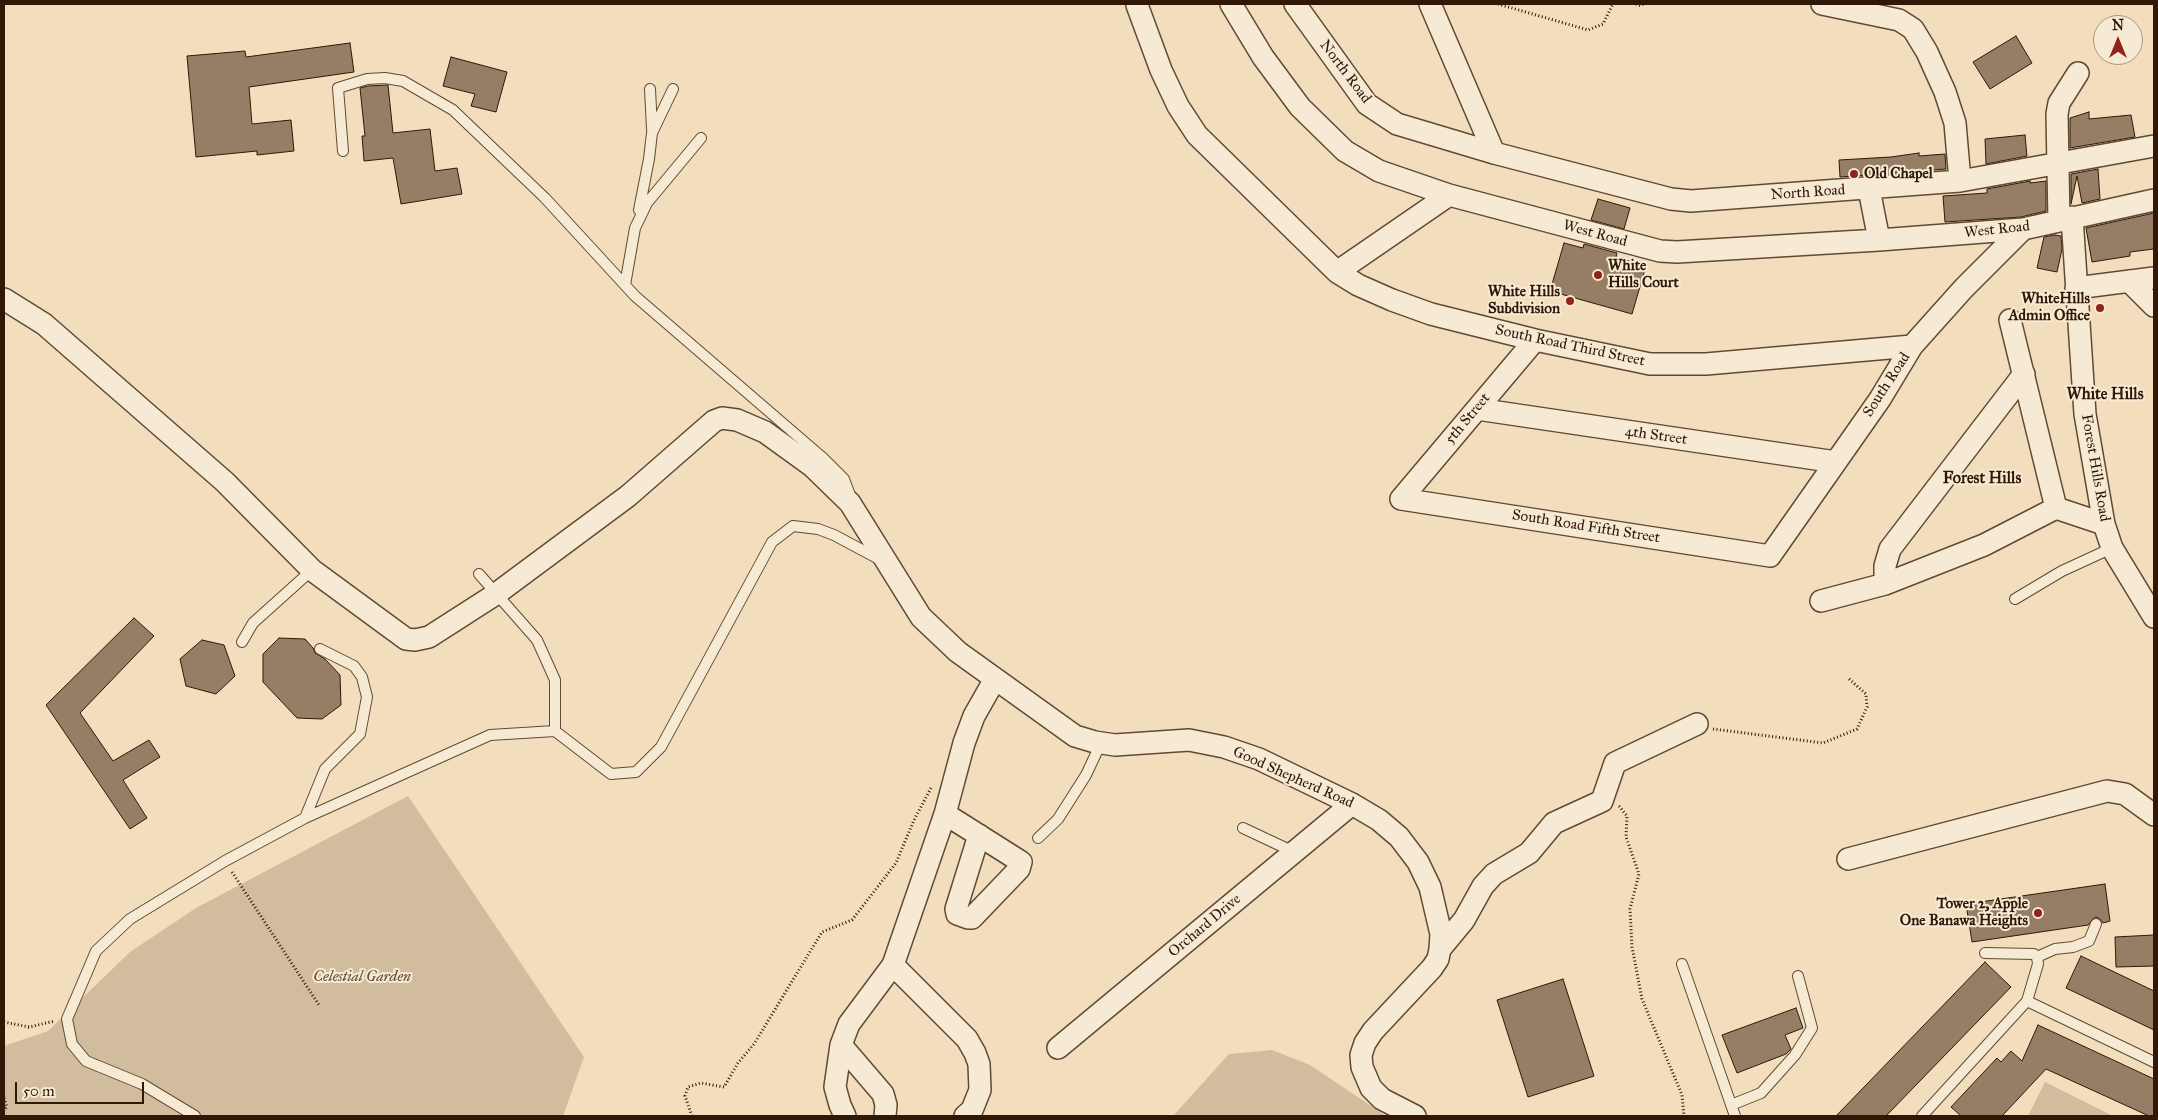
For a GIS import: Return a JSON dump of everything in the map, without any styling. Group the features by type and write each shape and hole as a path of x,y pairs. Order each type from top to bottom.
{"street":[{"name":"South Road Third Street","path":"1134,4 1178,106 1197,135 1337,272 1392,300 1431,314 1535,340 1650,364 1706,364 1912,346"},
{"name":"West Road","path":"1231,4 1263,57 1300,107 1345,151 1379,171 1449,195 1660,251 1676,252 1879,240 2023,229 2154,200"},
{"name":"North Road","path":"1295,4 1367,104 1378,114 1397,124 1494,153 1671,199 1691,201 1960,182 2154,146"},
{"path":"1430,4 1494,153"},
{"path":"1822,4 1899,20 1913,29 1927,52 1945,92 1952,115 1960,182"},
{"name":"Forest Hills Road","path":"2078,73 2059,103 2056,114 2058,164 2076,288 2085,414 2104,524 2112,548 2151,604"},
{"path":"1869,189 1879,240"},
{"path":"1337,272 1449,195"},
{"name":"South Road","path":"1770,556 1880,399 1912,346 1964,288 2023,229"},
{"path":"2076,288 2154,278"},
{"path":"2129,281 2154,306"},
{"path":"4,299 44,324 226,482 312,570 406,639 415,640 428,637 496,594"},
{"path":"2010,320 2056,508"},
{"name":"5th Street","path":"1401,499 1535,340"},
{"path":"1885,584 1885,566 1890,549 2024,374"},
{"name":"4th Street","path":"1477,409 1836,462"},
{"name":"Good Shepherd Road","path":"496,594 628,496 714,421 722,418 737,420 765,432 812,466 850,503 921,618 958,652 1075,736 1115,745 1189,740 1224,747 1259,759 1352,804 1378,820 1399,837 1418,862 1430,887 1441,934 1440,949 1438,959 1432,968 1373,1032 1365,1043 1361,1055 1362,1067 1371,1088 1382,1099 1415,1116"},
{"name":"South Road Fifth Street","path":"1401,499 1770,556"},
{"path":"1821,601 1885,584 1984,545 2056,508 2104,524"},
{"path":"845,1116 835,1087 841,1046 849,1024 893,965 944,814 971,725 995,679"},
{"path":"1440,949 1464,920 1483,886 1494,874 1530,853 1554,823 1602,801 1615,763 1697,724"},
{"path":"1848,859 2107,791 2125,794 2154,815"},
{"name":"Orchard Drive","path":"1058,1048 1352,804"},
{"path":"944,814 979,835"},
{"path":"893,965 966,1039 975,1053 979,1064 980,1090 972,1110 965,1116"},
{"path":"841,1046 883,1094 886,1105 885,1116"}],"lane":[{"path":"343,151 338,88 367,79 385,78 403,81 453,110 545,198 625,285 824,458 844,479 850,493 850,503"},
{"path":"625,285 652,133 650,89"},
{"path":"652,133 673,89"},
{"path":"635,228 647,203 701,138"},
{"path":"195,1116 142,1084 86,1061 72,1044 67,1019 96,951 130,919 225,861 305,818 490,735 556,730 611,774 636,772 661,746 772,542 793,526 818,529 834,535 886,563"},
{"path":"2015,599 2062,572 2112,548"},
{"path":"242,642 253,624 312,570"},
{"path":"479,574 537,640 555,680 556,730"},
{"path":"305,818 325,769 360,734 367,696 362,677 354,666 320,649"},
{"path":"1038,838 1058,819 1086,775 1101,743"},
{"path":"1243,828 1294,852"},
{"path":"2037,957 2054,949 2073,947 2089,941 2096,924"},
{"path":"1922,1116 2027,1001 2038,964 2037,957 2034,954 1985,953"},
{"path":"1682,964 1734,1116"},
{"path":"1731,1105 1761,1093 1795,1056 1812,1028 1798,976"},
{"path":"2027,1001 2154,1062"}],"path":[{"path":"1498,4 1588,30 1603,24 1613,4"},
{"path":"1636,4 1641,6 1643,4"},
{"path":"1697,724 1715,729 1823,743 1857,729 1867,707 1866,694 1848,678"},
{"path":"692,1116 685,1096 688,1087 701,1083 724,1087 738,1063 754,1044 822,932 852,920 896,863 914,820 932,786"},
{"path":"1606,789 1627,816 1626,837 1639,874 1630,909 1634,956 1642,999 1682,1095 1684,1116"},
{"path":"225,861 319,1005"},
{"path":"4,1022 29,1027 67,1019"},
{"path":"4,1098 7,1107 4,1110"}],"green space":[{"name":"Celestial Garden","path":"408,796 584,1057 563,1116 4,1116 4,1046 48,1031 130,952 196,908"},
{"path":"1272,1050 1310,1065 1386,1116 1173,1116 1229,1054"},
{"path":"2045,1082 2111,1115 2028,1116"}],"building":[{"path":"2016,36 2032,63 1990,89 1973,62"},
{"path":"350,43 354,72 249,87 252,124 291,120 294,151 257,155 257,151 196,157 187,56 245,51 246,57"},
{"path":"451,57 507,72 496,112 471,106 475,94 443,86"},
{"path":"388,85 393,133 430,129 435,171 457,168 462,194 401,204 393,158 364,161 362,136 365,136 360,88"},
{"path":"2089,112 2089,119 2131,115 2135,137 2070,148 2070,118"},
{"path":"2025,135 2027,156 1986,164 1985,139"},
{"path":"1919,153 1919,156 1945,154 1946,169 1840,177 1839,160 1891,157"},
{"path":"2098,169 2100,199 2082,203 2077,176 2071,204 2071,174"},
{"path":"2030,181 2030,183 2046,181 2046,211 2021,217 1945,222 1943,196 1987,193 1987,189"},
{"path":"1598,199 1630,208 1624,229 1591,220"},
{"path":"2154,213 2154,249 2130,252 2130,256 2092,262 2086,228"},
{"path":"2061,236 2062,249 2057,272 2037,268 2044,237"},
{"path":"1564,243 1583,248 1584,244 1617,253 1616,257 1646,266 1632,314 1550,291"},
{"path":"134,618 154,636 80,713 113,761 149,740 160,757 123,780 147,818 130,829 46,705"},
{"path":"279,638 305,639 315,653 325,659 340,675 341,705 322,719 297,718 263,682 263,654"},
{"path":"202,640 224,645 235,676 216,694 186,686 180,659"},
{"name":"Tower 2, Apple One Banawa Heights","path":"2105,884 2110,921 2103,923 2099,918 2095,917 2088,925 1972,942 1966,904"},
{"path":"2154,935 2154,966 2116,967 2115,937"},
{"path":"2081,956 2154,991 2154,1030 2066,988"},
{"path":"1985,962 2011,987 1886,1116 1836,1116"},
{"path":"1563,979 1594,1076 1528,1097 1497,1000"},
{"path":"1796,1008 1803,1028 1785,1035 1791,1049 1786,1054 1737,1073 1722,1035"},
{"path":"2038,1025 2154,1079 2154,1116 2149,1116 2046,1069 2002,1116 1961,1116 1951,1107 1997,1058 2001,1062 2011,1051 2022,1061"}],"place":[{"name":"Old Chapel","path":"1854,174"},
{"name":"White Hills Court","path":"1598,275"},
{"name":"White Hills Subdivision","path":"1570,301"},
{"name":"WhiteHills Admin Office","path":"2100,308"},
{"name":"Tower 2, Apple One Banawa Heights","path":"2038,913"}],"district":[{"name":"White Hills","path":"2105,395"},
{"name":"Forest Hills","path":"1982,479"}]}
